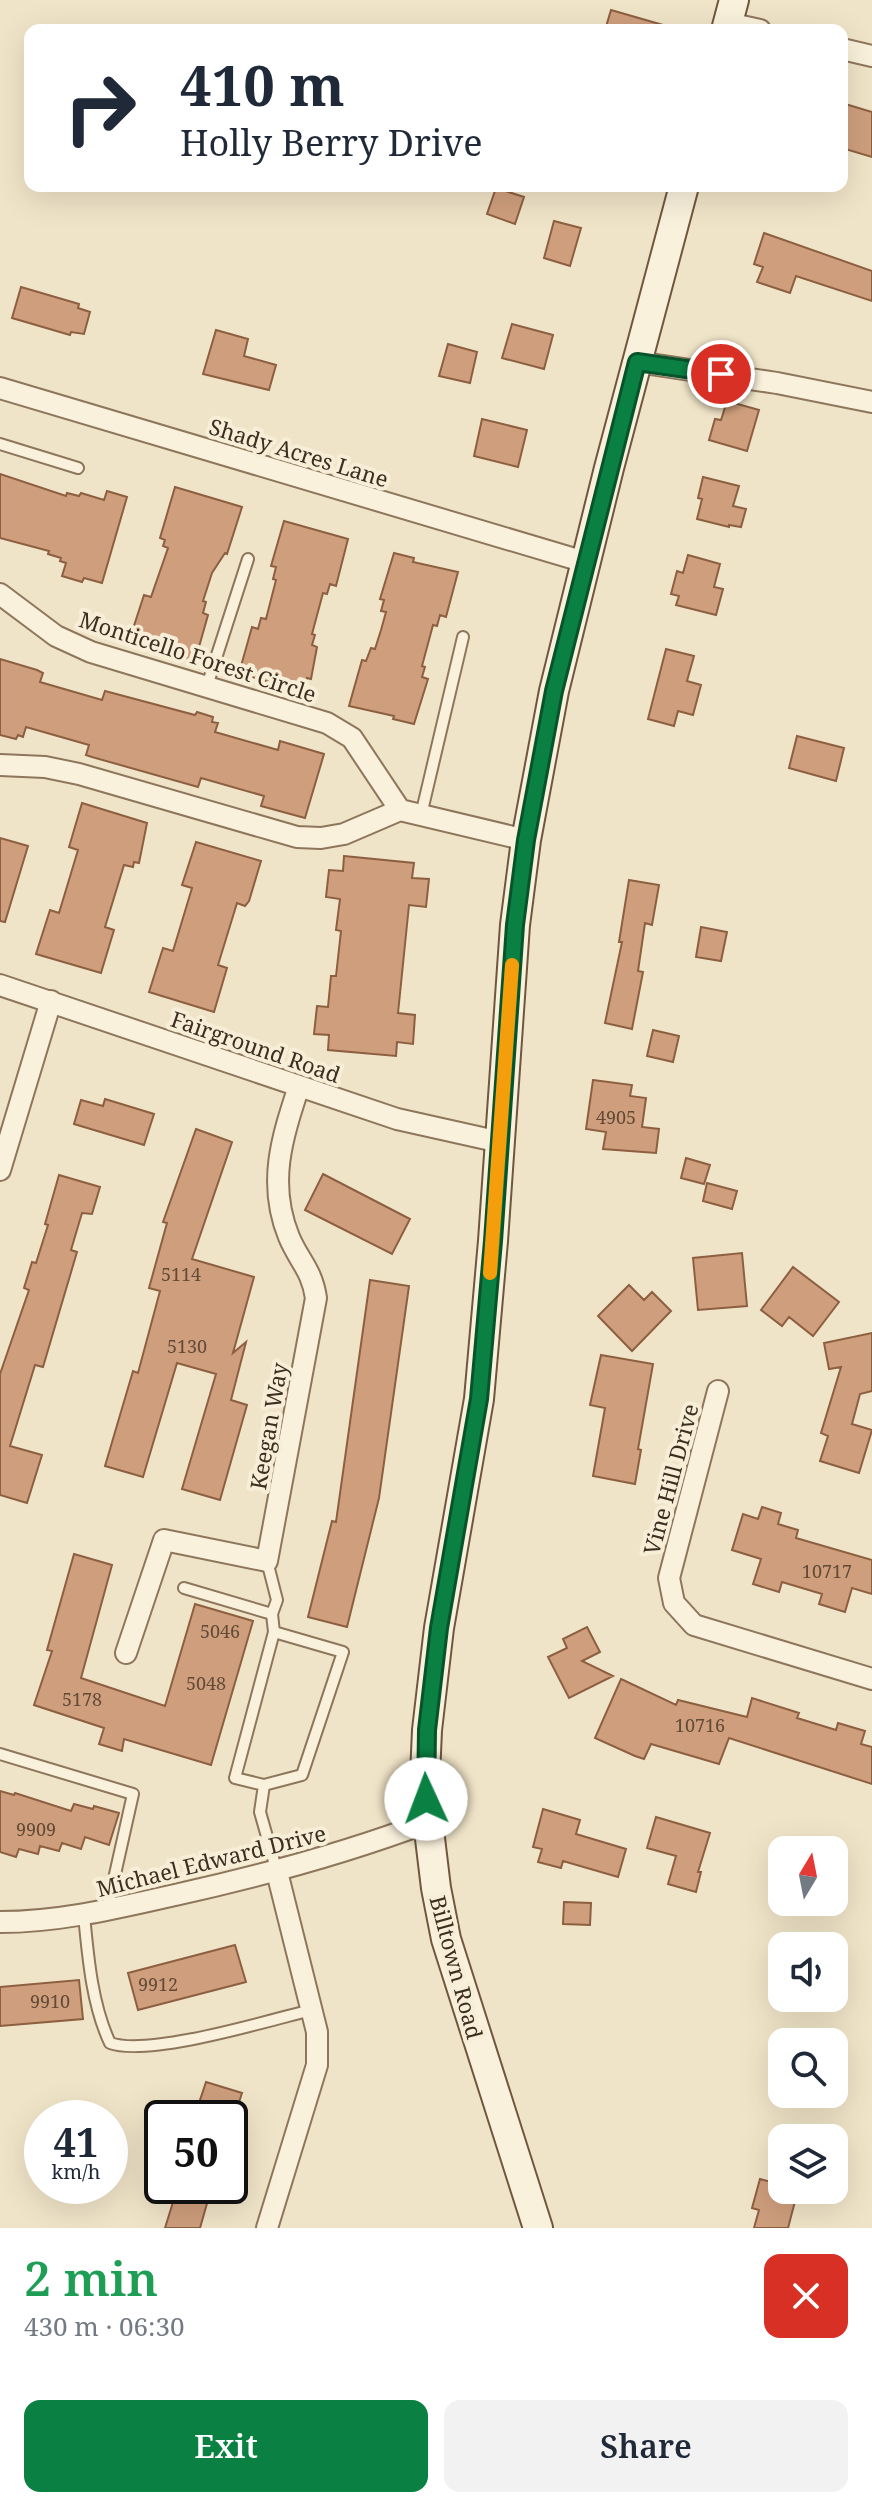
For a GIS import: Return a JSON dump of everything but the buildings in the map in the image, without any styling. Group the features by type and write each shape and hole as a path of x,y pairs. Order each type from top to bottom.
{"main road":[{"name":"Billtown Road","path":"538,2228 446,1939 428,1822 425,1776 427,1730 439,1628 479,1399 515,925 526,840 554,691 585,562 682,192"}],"street":[{"path":"848,50 872,56"},
{"path":"637,362 777,383 872,402"},
{"name":"Shady Acres Lane","path":"0,388 585,562"},
{"name":"Monticello Forest Circle","path":"0,594 56,636 91,652 309,716 352,738 400,810"},
{"path":"0,765 45,767 79,774 297,837 321,838 344,834 400,810 526,840"},
{"name":"Fairground Road","path":"0,985 397,1119 500,1142"},
{"path":"0,1170 51,1001"},
{"name":"Keegan Way","path":"267,1561 316,1298 313,1278 289,1235 279,1202 281,1143 299,1086"},
{"name":"Vine Hill Drive","path":"718,1391 669,1578 674,1603 694,1625 872,1679"},
{"path":"126,1653 164,1540 267,1561"},
{"name":"Michael Edward Drive","path":"0,1922 84,1915 277,1872 428,1822"},
{"path":"267,2228 317,2065 318,2049 277,1872"}],"lane":[{"path":"0,444 78,468"},
{"path":"207,686 248,559"},
{"path":"421,815 463,637"},
{"path":"267,1561 277,1600 272,1614 274,1632 235,1778 264,1785 302,1775 343,1652 274,1632"},
{"path":"184,1588 272,1614"},
{"path":"0,1754 133,1794 106,1911"},
{"path":"264,1785 260,1812 277,1872"},
{"path":"84,1915 87,1949 100,2013 110,2043 123,2048 169,2043 311,2010"}],"slow traffic":[{"path":"490,1273 512,965"}],"route":[{"path":"426,1799 427,1730 439,1628 479,1399 515,925 526,840 554,691 637,362 721,374"}]}
